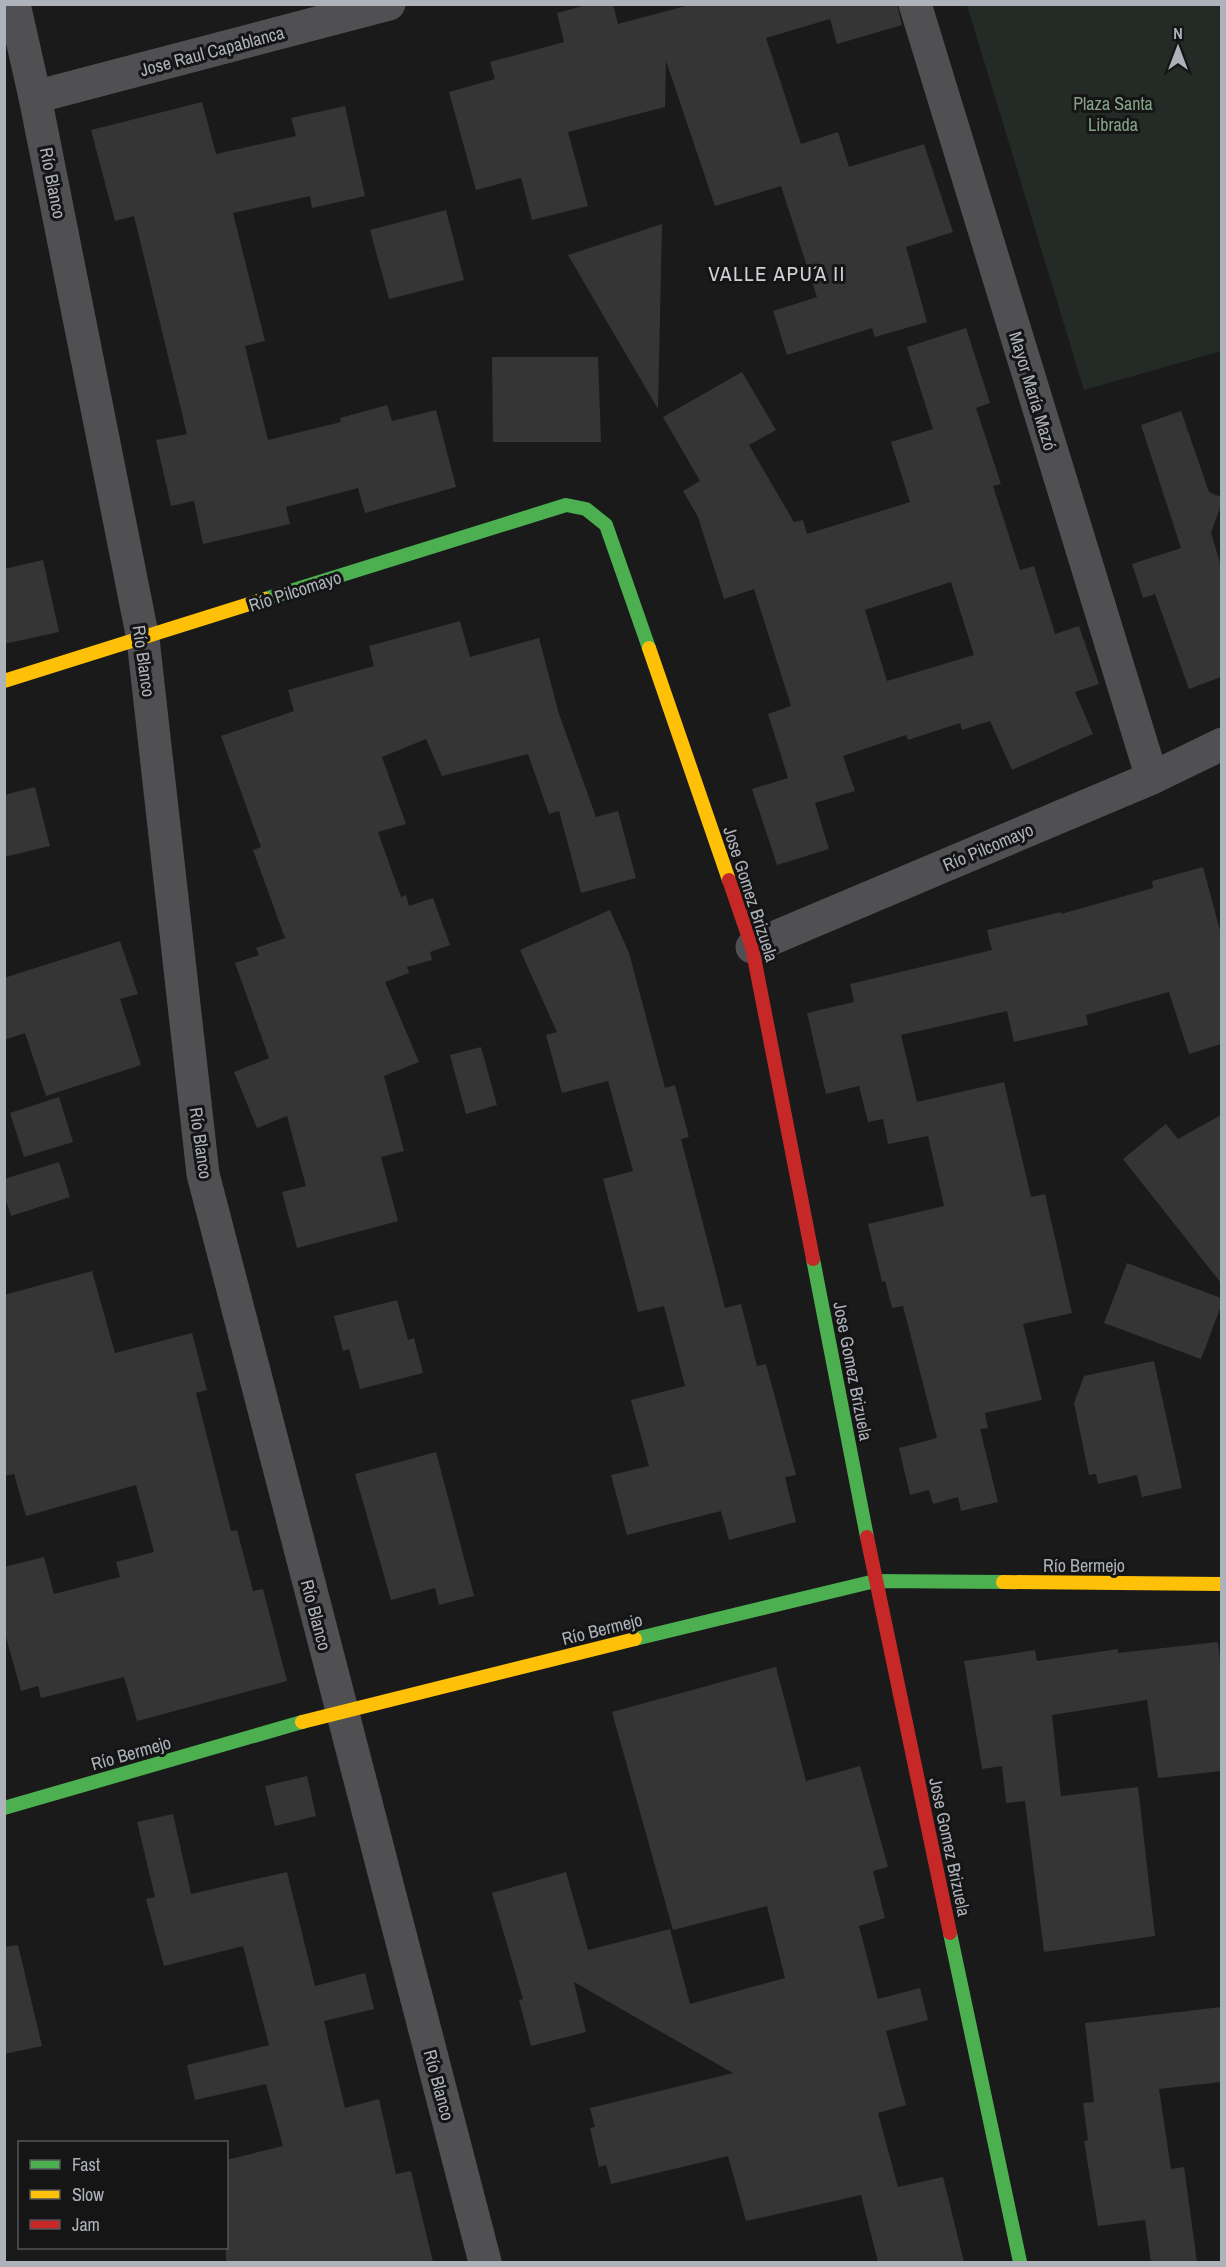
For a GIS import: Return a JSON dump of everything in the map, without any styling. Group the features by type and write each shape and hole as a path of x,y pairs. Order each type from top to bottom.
{"street":[{"name":"Río Blanco","path":"14,4 35,97 143,639 203,1174 485,2262"},
{"name":"Jose Raul Capablanca","path":"35,97 389,4"},
{"name":"Mayor María Mazó","path":"915,4 1152,778"},
{"name":"Río Pilcomayo","path":"4,681 566,505 586,509"},
{"name":"Jose Gomez Brizuela","path":"586,509 606,525 752,947 875,1581 1020,2262"},
{"name":"Río Pilcomayo","path":"752,947 1152,778 1221,744"},
{"name":"Río Bermejo","path":"4,1808 341,1711 875,1581 1221,1584"}],"green space":[{"name":"Plaza Santa Librada","path":"967,5 1221,5 1221,351 1084,390"}],"building":[{"path":"590,4 613,4 618,24 693,4 897,4 902,25 837,44 830,19 766,38 801,144 838,132 849,167 924,144 953,232 906,247 927,322 875,337 872,328 787,355 773,311 817,297 781,186 715,206 666,61 665,107 568,132 588,206 532,220 521,178 476,190 449,92 495,79 490,62 564,42 557,13"},
{"path":"202,102 216,154 296,136 291,118 345,106 365,196 312,208 310,196 233,213 265,341 245,346 268,440 341,422 340,418 387,405 392,421 436,410 456,487 365,513 358,488 286,507 290,524 203,544 194,501 171,506 156,440 187,434 134,216 115,221 91,130"},
{"path":"446,210 464,280 389,299 370,230"},
{"path":"662,224 658,409 568,255"},
{"path":"966,328 990,403 976,408 1001,484 993,486 1020,570 1034,566 1055,634 1079,626 1099,684 1075,692 1093,734 1012,770 990,721 962,730 960,723 908,740 906,735 843,756 855,791 815,803 829,849 777,865 752,789 788,778 768,714 791,706 754,589 724,599 698,517 683,491 700,481 663,417 742,372 776,430 749,445 794,522 803,520 807,534 910,502 891,442 933,429 907,347","holes":["951,582 974,655 887,681 865,610"]},
{"path":"492,357 598,357 601,442 493,442"},
{"path":"1181,411 1209,492 1221,497 1221,505 1211,533 1221,566 1221,677 1189,689 1155,594 1143,598 1132,564 1181,548 1141,425"},
{"path":"43,560 59,632 4,644 4,569"},
{"path":"460,621 470,657 539,638 559,714 596,817 618,811 636,878 581,893 559,811 549,814 528,754 442,776 426,739 382,757 406,824 378,832 401,897 406,895 409,906 433,898 450,945 430,952 432,960 407,967 409,973 385,982 419,1062 384,1076 404,1151 381,1157 398,1221 297,1248 282,1192 306,1186 287,1116 257,1128 234,1072 269,1058 235,963 259,955 256,948 285,938 253,850 261,847 221,736 294,711 288,690 374,666 369,646"},
{"path":"35,787 50,846 4,857 4,795"},
{"path":"1203,867 1221,934 1221,1044 1189,1054 1169,992 1086,1015 1088,1025 1014,1042 1007,1011 901,1035 917,1102 1004,1082 1031,1197 1045,1194 1072,1313 1023,1324 1042,1400 985,1413 988,1428 980,1429 998,1502 961,1511 958,1497 933,1504 929,1490 910,1495 899,1448 937,1438 903,1306 892,1308 885,1281 882,1282 868,1224 944,1206 928,1136 888,1144 883,1119 868,1122 859,1086 826,1094 807,1013 854,1002 850,984 992,950 987,930 1061,912 1061,914 1153,888 1152,881"},
{"path":"610,910 629,953 665,1088 675,1085 689,1137 681,1139 725,1308 741,1304 757,1366 766,1364 796,1475 785,1477 796,1522 729,1540 721,1511 627,1535 611,1475 649,1466 631,1400 685,1386 664,1306 638,1312 603,1179 633,1171 608,1081 562,1093 546,1035 557,1032 520,950"},
{"path":"120,941 138,994 120,999 141,1065 46,1096 25,1033 4,1040 4,978"},
{"path":"481,1047 497,1105 466,1114 450,1055"},
{"path":"59,1097 73,1142 24,1157 10,1113"},
{"path":"1221,1115 1221,1283 1123,1159 1166,1124 1178,1139"},
{"path":"59,1162 70,1197 11,1216 4,1195 4,1179"},
{"path":"1127,1263 1221,1298 1221,1306 1201,1359 1104,1323"},
{"path":"92,1271 115,1353 192,1333 207,1390 196,1393 231,1531 237,1530 253,1591 263,1589 287,1681 137,1721 124,1677 41,1698 38,1686 21,1691 4,1630 4,1567 44,1557 54,1594 120,1577 116,1562 154,1552 136,1485 26,1516 14,1474 4,1476 4,1295"},
{"path":"397,1300 408,1340 414,1338 423,1373 360,1389 349,1349 343,1351 334,1316"},
{"path":"1154,1361 1182,1488 1142,1497 1137,1475 1098,1484 1096,1474 1089,1475 1074,1403 1084,1376"},
{"path":"436,1452 474,1596 439,1605 435,1588 391,1600 355,1474"},
{"path":"1218,1642 1221,1669 1221,1771 1158,1778 1147,1700 1052,1715 1061,1796 1138,1787 1155,1936 1044,1952 1025,1801 1006,1803 1002,1766 982,1769 964,1661 1035,1650 1037,1661 1118,1649 1118,1653"},
{"path":"776,1667 806,1781 860,1766 888,1867 873,1871 885,1918 859,1926 878,1999 920,1988 928,2020 886,2031 906,2105 878,2113 898,2187 943,2177 964,2262 878,2262 861,2195 746,2221 728,2156 611,2184 606,2165 599,2167 590,2128 595,2127 590,2108 733,2073 574,1982 586,2032 531,2046 519,2000 523,1999 492,1893 566,1872 588,1950 670,1929 690,2004 785,1978 767,1906 673,1930 612,1712"},
{"path":"307,1776 316,1816 275,1826 265,1786"},
{"path":"173,1814 191,1894 287,1872 315,1986 365,1973 374,2009 324,2021 345,2108 379,2099 396,2174 411,2171 433,2262 226,2262 228,2160 283,2146 266,2084 195,2100 187,2065 269,2045 243,1946 164,1966 146,1899 155,1897 137,1822"},
{"path":"18,1945 42,2046 4,2054 4,1947"},
{"path":"1221,2007 1221,2082 1159,2089 1171,2169 1184,2167 1197,2262 1151,2262 1145,2220 1098,2226 1084,2141 1088,2140 1083,2103 1094,2102 1085,2023"}],"traffic: fast":[{"path":"265,599 566,505 586,509 606,525 649,648"},
{"path":"813,1259 867,1537"},
{"path":"635,1639 875,1581 1003,1582"},
{"path":"4,1808 302,1722"},
{"path":"950,1933 1020,2262"}],"traffic: slow":[{"path":"4,681 265,599"},
{"path":"649,648 729,880"},
{"path":"1003,1582 1222,1584"},
{"path":"302,1722 635,1639"}],"traffic: jam":[{"path":"729,880 752,947 813,1259"},
{"path":"867,1537 950,1933"}],"district":[{"name":"VALLE APU´A II","path":"777,273"}]}
